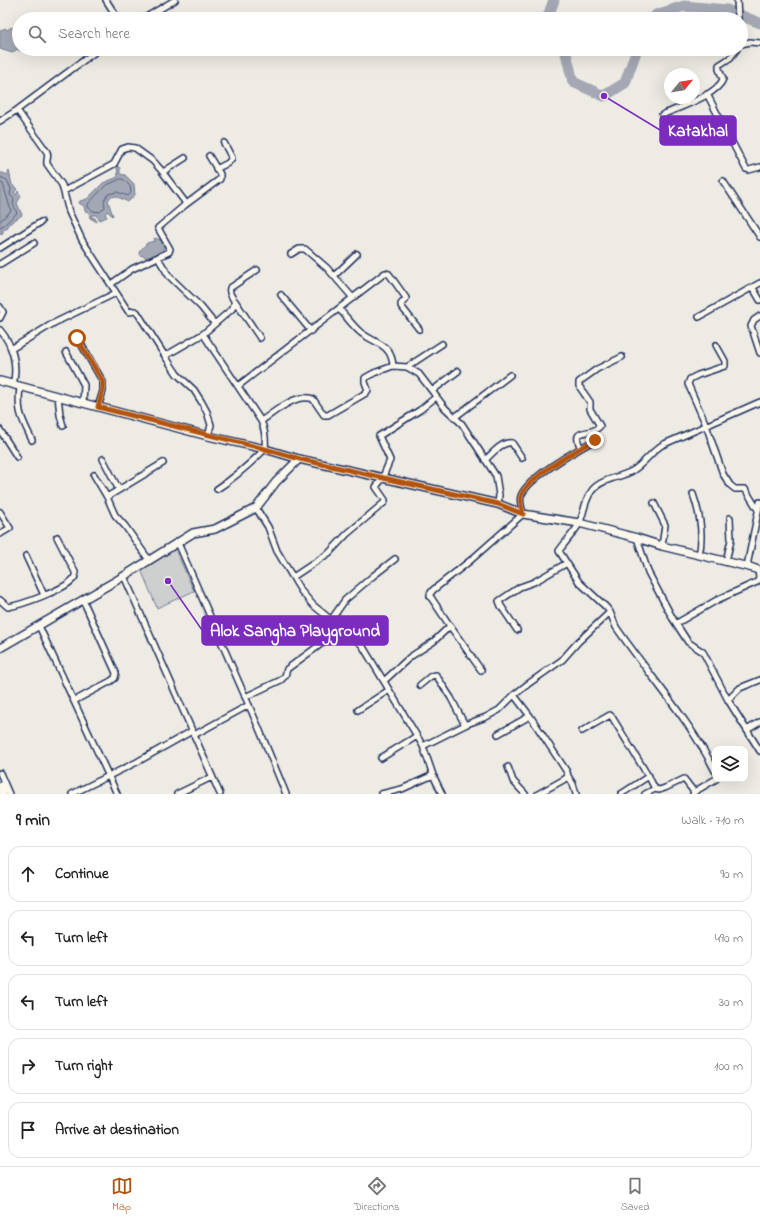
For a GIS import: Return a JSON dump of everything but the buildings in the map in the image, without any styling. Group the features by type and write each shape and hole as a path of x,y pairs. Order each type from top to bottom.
{"street":[{"path":"106,0 114,12"},
{"path":"162,0 166,6"},
{"path":"155,12 175,0"},
{"path":"737,0 738,12"},
{"path":"748,42 760,43"},
{"path":"0,121 18,110 90,56"},
{"path":"662,115 707,94 722,83 723,79 719,65 732,56"},
{"path":"707,94 746,169 749,170 760,167"},
{"path":"18,110 47,152 47,164 60,181 68,208 82,240 129,312 137,312 177,374 197,395 209,419 210,425 208,436"},
{"path":"216,169 228,163 232,158 224,143"},
{"path":"64,191 114,164 122,149 128,147 135,148 153,161 163,172 185,205"},
{"path":"111,284 132,269 169,252 170,249 158,228 185,205 220,179 220,174 209,156"},
{"path":"163,172 185,158"},
{"path":"723,180 760,237"},
{"path":"0,248 41,222"},
{"path":"0,264 34,244"},
{"path":"291,254 299,249 305,249 325,265 353,298"},
{"path":"334,276 357,254"},
{"path":"158,258 169,276 201,307 214,323"},
{"path":"257,270 230,288 230,293 260,338"},
{"path":"238,386 311,331 380,276 387,273 406,298 401,306 419,329"},
{"path":"700,317 760,283"},
{"path":"752,288 760,300"},
{"path":"10,349 54,323 116,293"},
{"path":"281,295 311,331"},
{"path":"165,356 203,334 232,309 235,301"},
{"path":"0,307 3,312 0,318"},
{"path":"339,309 361,333 376,341 386,349 391,357 393,366"},
{"path":"760,316 754,320 751,326 760,353"},
{"path":"0,330 5,337 15,361 20,413 32,440"},
{"path":"203,334 261,421 266,440 265,449 247,468 217,489"},
{"path":"77,338 103,382 103,390 98,407"},
{"path":"407,367 442,344"},
{"path":"716,345 725,361 724,366 698,375 688,381 689,387 706,425 725,478 735,489 745,489 758,510"},
{"path":"66,352 82,381 85,389 84,399"},
{"path":"581,448 577,440 578,435 597,430 600,426 590,409 590,402 579,382 597,369 622,357"},
{"path":"261,421 294,400 303,397 313,399 324,415 328,415 366,393 368,390 365,382 369,375 393,366 407,367 419,374 445,408 455,416 496,476 499,495 498,504"},
{"path":"432,391 458,371"},
{"path":"455,416 510,375"},
{"path":"0,381 58,396 84,399 98,407 300,459 382,479 498,504 523,514 579,523 662,546 759,570 760,579 757,582 717,600 677,623"},
{"path":"58,396 63,426"},
{"path":"293,577 329,553 347,534 384,503 385,500 376,487 382,479 390,460 379,436 420,410 436,397"},
{"path":"712,765 702,746 683,718 616,627 606,606 579,582 559,551 579,523 585,503 592,490 601,483 632,471 654,450 662,445 760,402"},
{"path":"0,430 17,457"},
{"path":"523,514 520,501 525,489 534,480 559,462 595,440"},
{"path":"485,460 508,442 512,443 522,458"},
{"path":"103,459 119,490"},
{"path":"0,648 124,576 193,533 215,529 256,508 276,482 300,459"},
{"path":"107,497 163,463"},
{"path":"94,475 107,497 115,515 125,526 149,560"},
{"path":"693,494 699,510 699,523 702,535 699,555"},
{"path":"747,566 760,502"},
{"path":"654,503 665,525 665,536 662,546"},
{"path":"256,508 268,527 277,551 301,591 313,605 362,645 423,746 433,775 442,794"},
{"path":"0,512 10,528 0,534"},
{"path":"481,670 450,626 430,594 523,514"},
{"path":"726,561 730,540 730,518"},
{"path":"0,600 8,607 23,604 67,584 72,580 75,572 57,537"},
{"path":"637,538 648,572 677,623 688,642 703,652 728,700 760,751"},
{"path":"178,543 286,794"},
{"path":"26,556 44,595"},
{"path":"331,620 345,600 396,559"},
{"path":"517,630 499,601 520,587 534,582 566,563"},
{"path":"124,576 220,794"},
{"path":"74,701 111,681 115,678 116,673 82,600"},
{"path":"423,746 465,725 494,713 514,695 562,660 578,642 610,612"},
{"path":"39,626 117,794"},
{"path":"384,681 410,657 433,642 450,626"},
{"path":"245,697 281,680 290,667 343,628"},
{"path":"420,685 432,676 436,675 451,698 465,725"},
{"path":"728,700 740,688 760,680"},
{"path":"358,710 389,690"},
{"path":"514,695 530,716 567,772 576,794"},
{"path":"72,794 249,705"},
{"path":"582,731 610,715 649,776 654,789"},
{"path":"498,734 530,716"},
{"path":"747,730 760,722"},
{"path":"380,758 417,736"},
{"path":"508,767 513,781 525,794"},
{"path":"0,773 9,794"},
{"path":"381,794 402,789 433,775"},
{"path":"177,794 212,776"},
{"path":"538,794 568,776"},
{"path":"621,794 649,776"},
{"path":"645,794 654,789 660,790 665,788 684,778 694,793 712,782"},
{"path":"0,786 3,794"}],"shaded area":[{"path":"175,549 194,591 157,608 142,572 152,562"}],"water":[{"path":"12,27 12,53 0,49 0,31 5,28 7,30"},
{"path":"117,166 120,168 120,174 125,175 134,184 135,195 128,202 116,196 110,197 108,201 113,216 107,211 105,214 107,217 100,220 96,215 92,215 91,217 95,218 97,222 90,218 89,212 85,211 84,206 79,203 80,201 87,199 103,183 118,177"},
{"path":"9,171 12,185 17,189 14,193 16,195 18,191 21,196 17,203 22,215 9,224 7,229 3,229 3,233 0,234 0,173 7,175"},
{"path":"154,238 161,240 164,246 163,253 150,257 146,261 146,257 140,255 139,252 147,243 155,241"}],"waterway":[{"path":"550,12 554,0"},
{"path":"665,12 684,6 727,10 732,12"},
{"path":"748,18 760,23"},
{"path":"567,56 573,82 604,96 625,83 635,56"}],"place":[{"name":"Katakhal","path":"604,96"},
{"name":"Alok Sangha Playground","path":"168,581"}],"route":[{"path":"77,338 103,382 103,390 98,407 382,479 498,504 523,514 520,501 525,489 534,480 576,450 595,440"}]}
